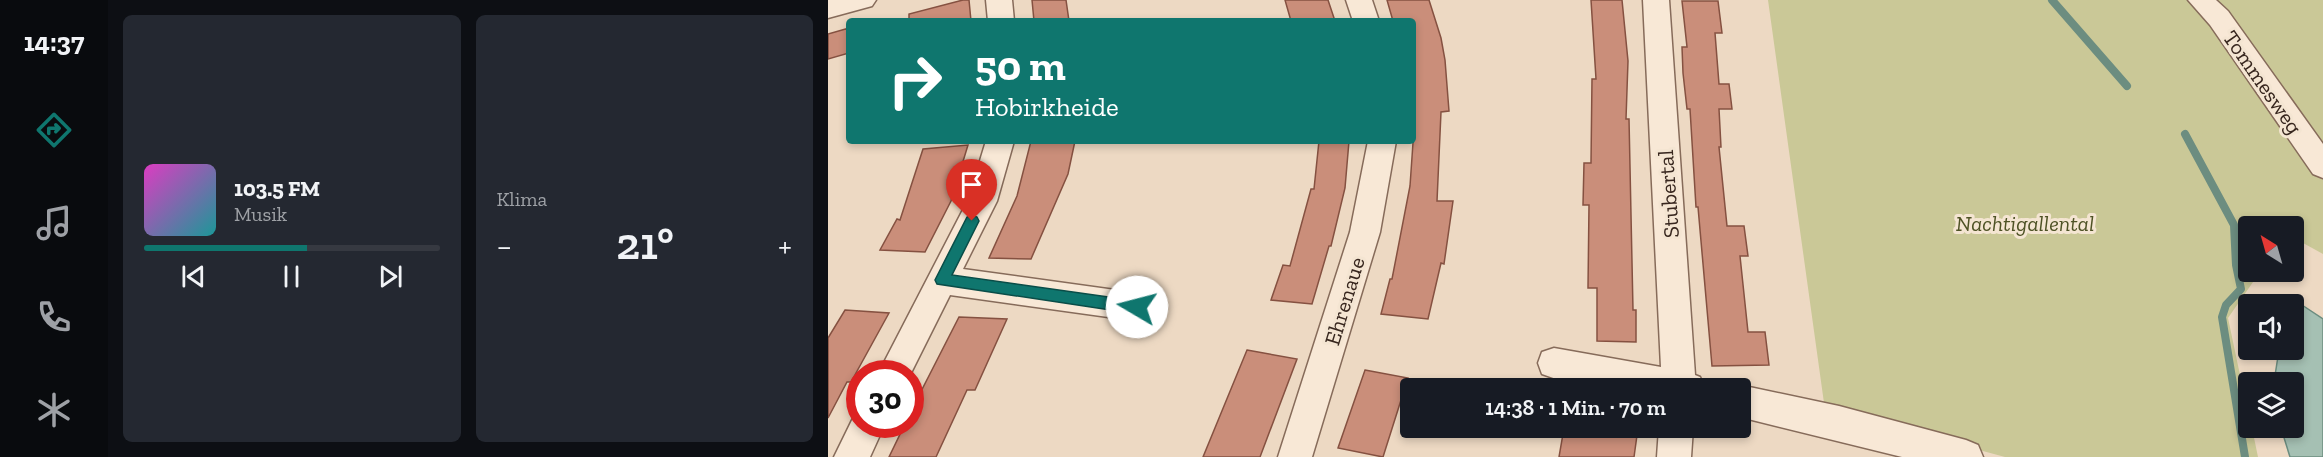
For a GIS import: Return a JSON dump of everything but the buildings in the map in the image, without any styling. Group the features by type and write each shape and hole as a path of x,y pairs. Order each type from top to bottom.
{"street":[{"path":"828,9 863,0"},
{"path":"999,0 1001,18"},
{"path":"1359,0 1365,18"},
{"name":"Stubertal","path":"1656,0 1681,378"},
{"name":"Tommesweg","path":"2201,0 2225,27 2323,166"},
{"path":"901,360 982,201 999,144"},
{"name":"Ehrenaue","path":"1294,457 1365,232 1381,144"},
{"path":"942,280 1137,307"},
{"path":"1554,363 1631,378"},
{"path":"1751,403 1839,423 1966,457"},
{"path":"851,457 861,438"},
{"path":"1674,457 1675,438"}],"green space":[{"name":"Nachtigallental","path":"1768,0 2323,0 2323,254 2304,244 2304,216 2238,216 2238,282 2253,282 2245,294 2238,294 2238,304 2228,318 2239,372 2238,438 2254,438 2258,457 2005,457 1850,415 1824,403"}],"shaded area":[{"path":"2304,306 2323,319 2323,457 2290,457 2284,438 2304,438 2304,372 2276,372 2277,360 2304,360"}],"waterway":[{"path":"2052,0 2127,86"},
{"path":"2185,134 2234,225 2236,265 2241,289 2226,305 2222,317 2245,457"}],"route":[{"path":"972,221 942,280 1137,307"}]}
